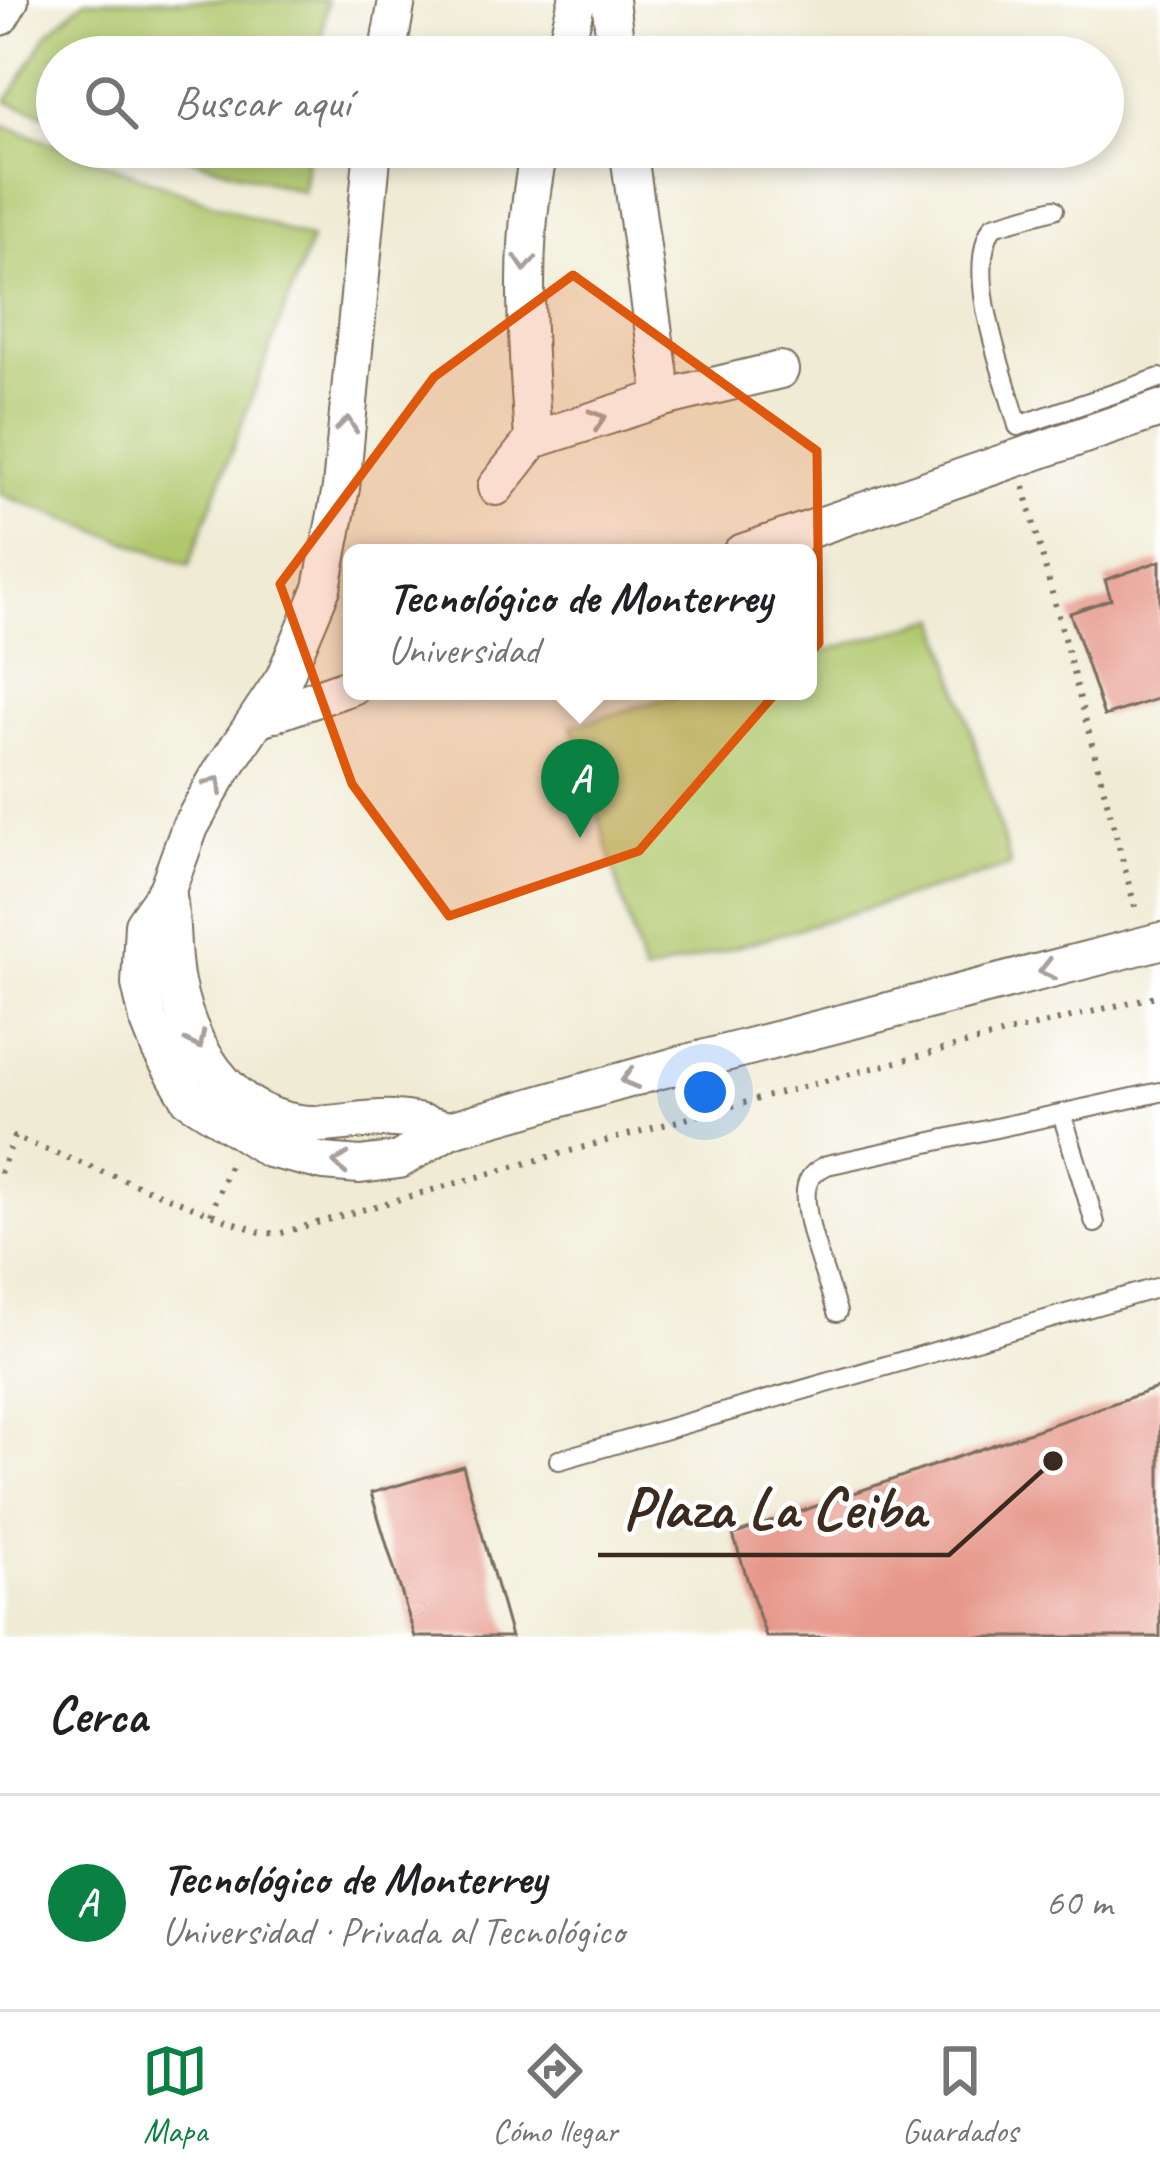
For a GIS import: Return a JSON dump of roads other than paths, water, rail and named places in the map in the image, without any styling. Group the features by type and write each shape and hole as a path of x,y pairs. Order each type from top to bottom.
{"street":[{"path":"0,17 10,0"},
{"path":"391,36 397,0"},
{"path":"568,36 578,0"},
{"path":"610,0 614,36"},
{"path":"371,168 341,488 322,588 284,678 190,827 167,890 182,1006 199,1049 230,1091 253,1107 290,1122 342,1125 394,1119 449,1130 675,1066 1160,941"},
{"path":"533,440 524,281 535,168"},
{"path":"631,168 663,398"},
{"path":"496,487 533,440 663,398 780,370"},
{"path":"766,544 1160,410"},
{"path":"260,718 343,689"}],"lane":[{"path":"1054,209 993,226 980,258 981,289 1018,426 1160,378"},
{"path":"837,1312 806,1198 809,1178 816,1172 827,1165 1160,1092"},
{"path":"1062,1114 1095,1223"},
{"path":"559,1460 1160,1287"}],"place":[{"name":"Tecnológico de Monterrey","path":"580,838"},
{"name":"Plaza La Ceiba","path":"1053,1461"}]}
